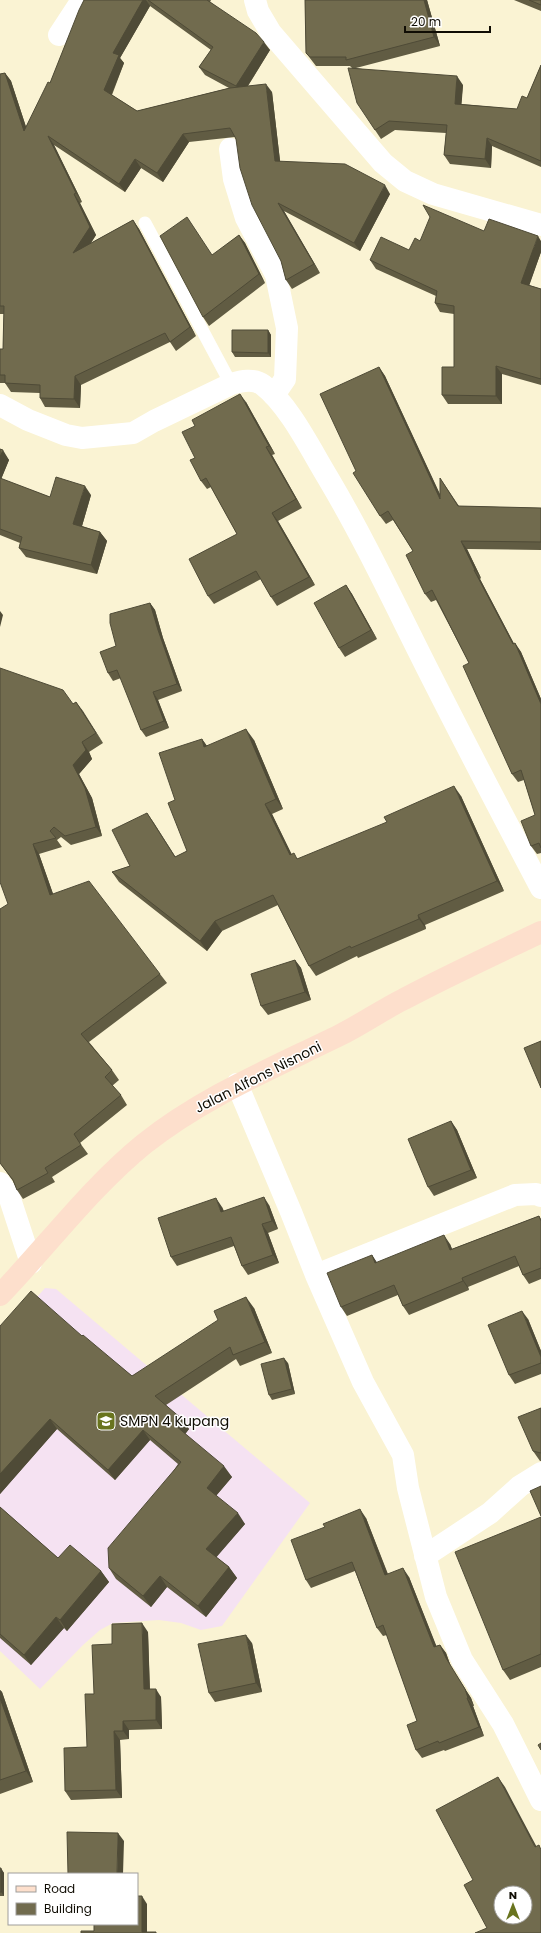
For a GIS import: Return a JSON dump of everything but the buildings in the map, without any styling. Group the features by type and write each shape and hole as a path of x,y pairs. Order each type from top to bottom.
{"main road":[{"name":"Jalan Alfons Nisnoni","path":"0,1295 31,1263 111,1171 145,1143 182,1117 237,1084 341,1034 404,999 541,932"}],"street":[{"path":"59,35 82,0"},
{"path":"254,0 258,11 271,33 383,163 405,181 434,194 541,225"},
{"path":"230,149 234,179 246,218 276,275 285,321 287,344 285,378 274,395"},
{"path":"0,405 28,420 66,435 82,438 133,433 154,420 231,384 243,380 262,384 274,395 296,426 331,484 384,578 434,682 541,888"},
{"path":"237,1084 316,1275 363,1382 403,1455 408,1488 436,1597 462,1660 503,1724 541,1800"},
{"path":"0,1183 8,1196 31,1263"},
{"path":"316,1275 515,1195 536,1194 541,1196"},
{"path":"425,1556 477,1522 520,1486 541,1473"}],"lane":[{"path":"145,223 231,384"}],"shaded area":[{"name":"SMPN 4 Kupang","path":"45,1288 56,1289 310,1503 222,1626 201,1630 181,1623 159,1620 113,1623 100,1630 83,1645 40,1689 0,1651 0,1339"}],"place":[{"name":"SMPN 4 Kupang","path":"106,1421"}]}
